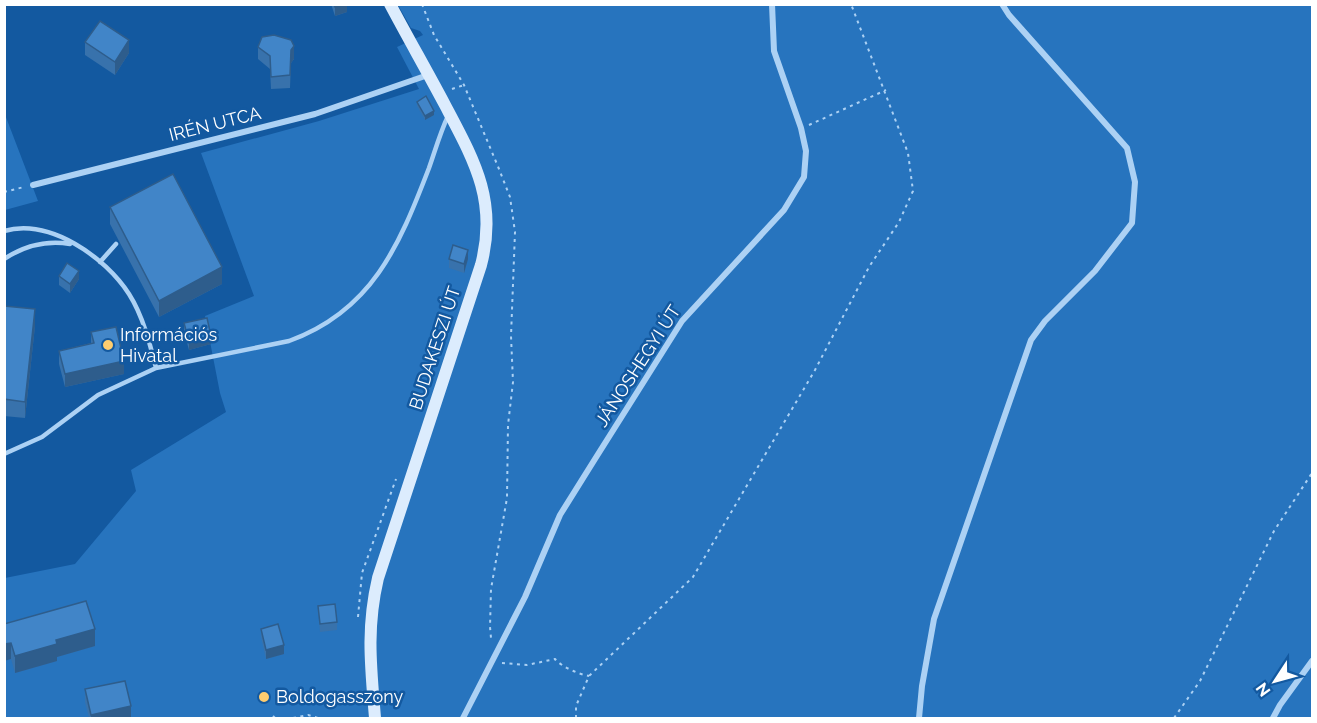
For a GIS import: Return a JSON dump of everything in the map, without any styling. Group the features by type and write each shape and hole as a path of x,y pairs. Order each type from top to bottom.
{"main road":[{"name":"BUDAKESZI ÚT","path":"375,718 369,630 378,578 481,266 486,242 486,204 480,177 472,157 390,4"}],"street":[{"name":"JÁNOSHEGYI ÚT","path":"463,718 525,597 560,515 682,321 784,210 804,177 806,151 801,128 774,51 772,4"},
{"path":"919,718 922,686 936,615 1031,340 1045,321 1095,271 1132,224 1135,182 1127,148 1009,15 1002,4"},
{"name":"IRÉN UTCA","path":"33,185 315,114 429,75"},
{"path":"1273,718 1312,661"}],"lane":[{"path":"4,454 42,437 98,395 156,368 288,341 308,334 342,314 366,291 383,268 415,203 440,132 449,114"},
{"path":"4,231 23,227 48,231 100,262 131,296 150,344 156,368"},
{"path":"4,259 18,251 49,242 74,245"},
{"path":"100,262 116,244"}],"path":[{"path":"422,4 434,35 464,85 499,170 510,197 515,232 511,336 513,382 508,424 507,498 491,589 492,661 527,665 555,659 559,664 590,676"},
{"path":"576,718 576,706 590,676 693,577 809,380 869,267 899,222 913,191 908,153 886,90 851,4"},
{"path":"801,128 886,90"},
{"path":"4,192 33,185"},
{"path":"358,617 362,573 398,472"},
{"path":"1174,718 1200,681 1274,531 1312,473"},
{"path":"293,718 308,715 318,718"}],"shaded area":[{"path":"398,5 1312,5 1312,718 5,718 5,578 75,564 136,491 131,470 226,412 220,393 205,316 254,296 201,153 319,121 419,89 397,47 423,35 420,31 411,28"},
{"path":"4,112 38,201 5,210 4,210"}],"building":[{"path":"100,21 129,40 115,62 85,42"},
{"path":"274,35 291,40 294,46 291,50 290,75 271,77 270,56 258,47 262,37"},
{"path":"426,96 434,111 425,116 417,102"},
{"path":"173,174 222,267 159,301 110,207"},
{"path":"453,245 468,250 464,264 449,259"},
{"path":"67,263 79,271 70,284 59,276"},
{"path":"4,306 35,309 25,402 4,399"},
{"path":"207,318 211,336 189,341 184,323"},
{"path":"116,327 124,361 65,374 59,351 94,343 91,332"},
{"path":"86,601 95,629 56,640 57,644 15,656 11,643 4,644 4,624"},
{"path":"335,604 337,622 320,624 318,606"},
{"path":"278,624 284,645 266,650 261,629"},
{"path":"125,681 131,706 91,715 85,689"}],"place":[{"name":"Információs Hivatal","path":"108,345"},
{"name":"Boldogasszony","path":"264,697"}]}
